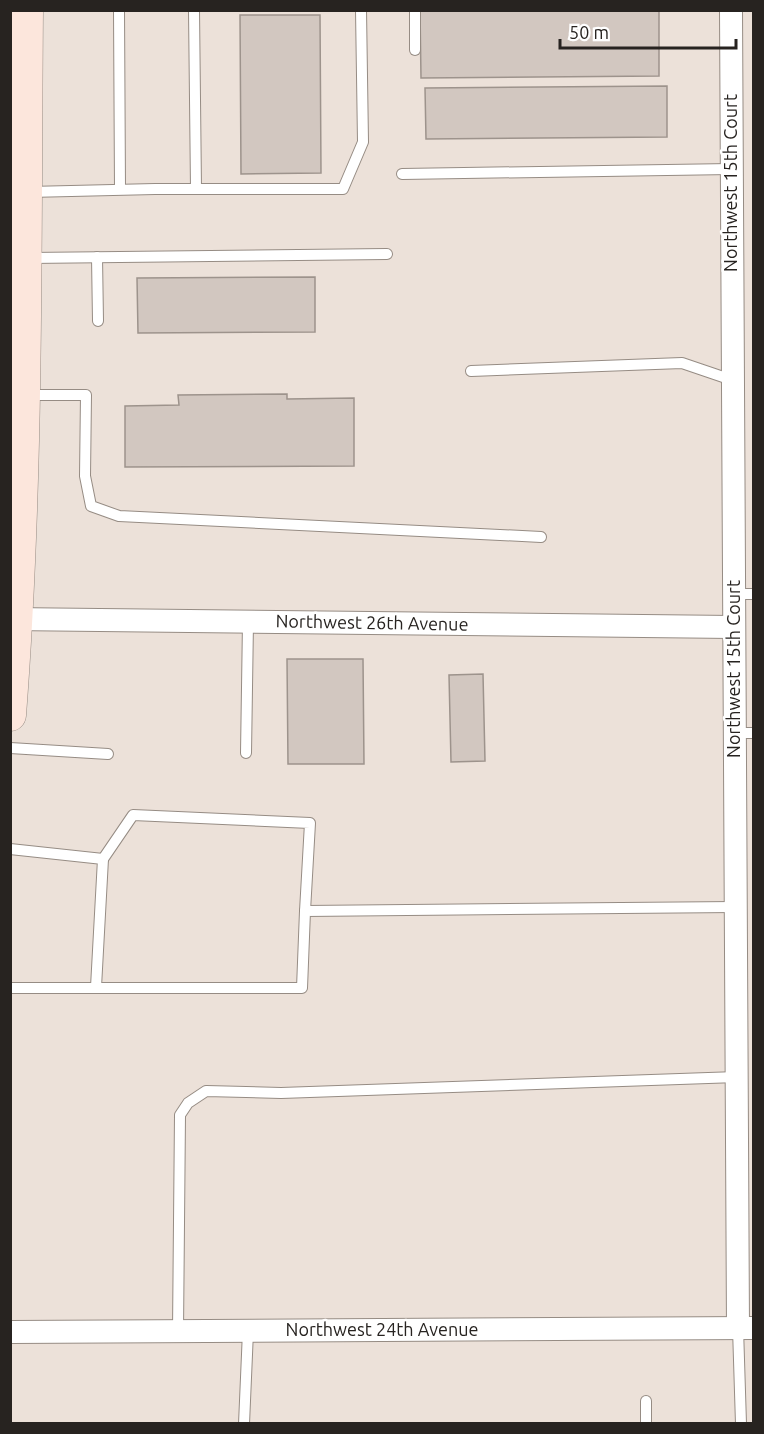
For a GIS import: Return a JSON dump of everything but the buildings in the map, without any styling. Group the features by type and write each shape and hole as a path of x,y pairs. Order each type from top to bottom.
{"main road":[{"path":"10,715 25,395 27,10"}],"street":[{"name":"Northwest 15th Court","path":"731,10 732,380 743,594 733,627 744,733 735,907 737,1077 746,1328"},
{"name":"Northwest 26th Avenue","path":"14,619 733,627"},
{"name":"Northwest 24th Avenue","path":"10,1332 746,1328"}],"lane":[{"path":"119,10 120,189"},
{"path":"194,10 196,189"},
{"path":"26,192 120,189 343,189 363,142 361,10"},
{"path":"415,10 415,50"},
{"path":"402,174 731,169"},
{"path":"26,258 387,254"},
{"path":"97,257 98,321"},
{"path":"471,371 682,363 732,380"},
{"path":"25,395 86,395 84,476 91,506 119,516 541,537"},
{"path":"246,753 248,622"},
{"path":"10,748 108,754"},
{"path":"10,988 302,988 310,823 133,815 103,859 96,987"},
{"path":"10,849 103,859"},
{"path":"305,910 735,907"},
{"path":"178,1331 180,1115 188,1103 206,1091 281,1093 737,1077"},
{"path":"741,1424 746,1328"},
{"path":"244,1424 248,1331"},
{"path":"646,1401 646,1424"}]}
